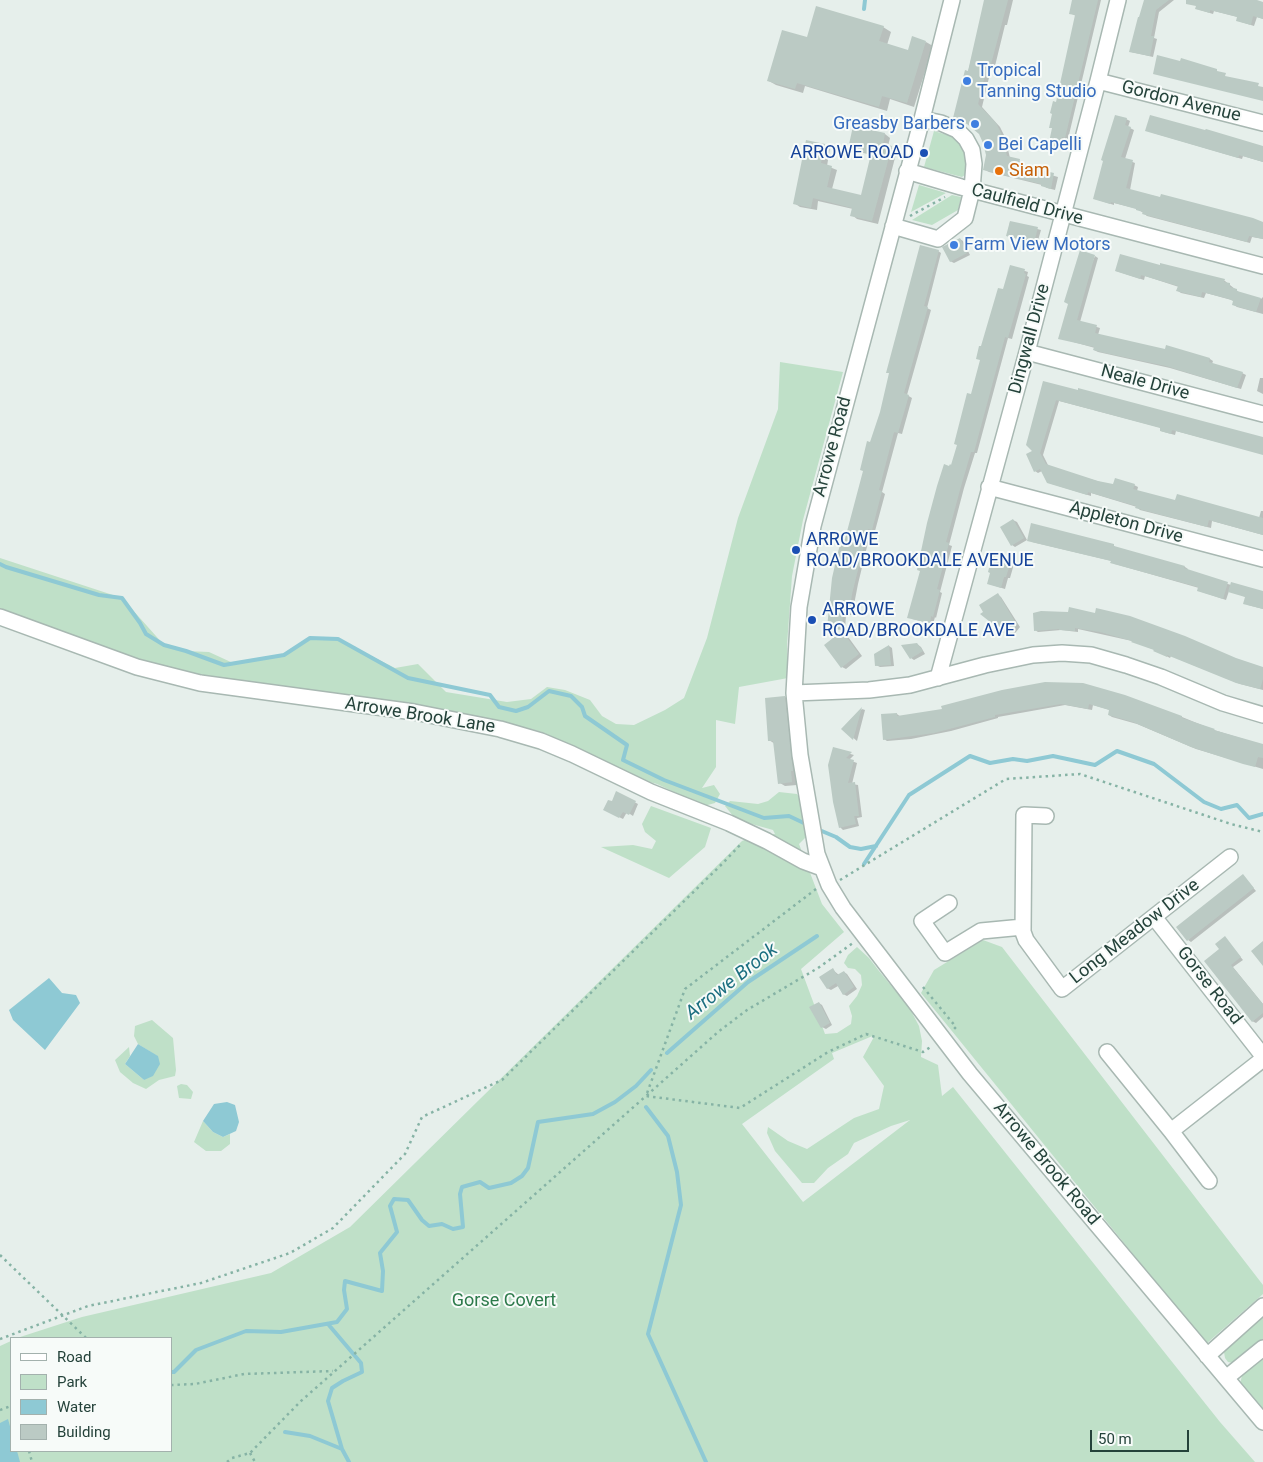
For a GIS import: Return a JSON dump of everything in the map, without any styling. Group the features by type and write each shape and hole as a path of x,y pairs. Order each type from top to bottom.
{"street":[{"name":"Arrowe Road","path":"836,899 830,876 816,854 800,755 794,693 799,607 813,526 952,0"},
{"name":"Dingwall Drive","path":"938,678 1027,352 1118,0"},
{"name":"Gordon Avenue","path":"1098,81 1263,123"},
{"path":"892,226 938,239 965,218 966,189 974,164 972,150 966,139 957,130 941,123 922,119"},
{"name":"Caulfield Drive","path":"907,171 966,189 1263,266"},
{"name":"Neale Drive","path":"1027,352 1263,414"},
{"name":"Appleton Drive","path":"989,487 1263,559"},
{"name":"Arrowe Brook Lane","path":"0,617 137,667 200,683 414,712 500,729 541,741 565,750 651,792 729,823 830,876"},
{"path":"794,693 869,690 910,685 985,665 1033,655 1062,653 1091,655 1126,665 1161,677 1223,703 1263,715"},
{"name":"Long Meadow Drive","path":"1046,816 1024,815 1022,932 1062,988 1230,857"},
{"name":"Arrowe Brook Road","path":"836,899 970,1074 1263,1422"},
{"path":"949,903 922,921 945,953 981,931 1023,928"},
{"name":"Gorse Road","path":"1154,917 1263,1057"},
{"path":"1107,1052 1209,1181"},
{"path":"1171,1131 1263,1057"},
{"path":"1207,1356 1263,1306"},
{"path":"1226,1378 1263,1348"}],"path":[{"path":"892,226 966,189"},
{"path":"646,1096 684,989 830,876 1006,778 1080,774 1231,824 1263,832"},
{"path":"0,1339 88,1306 201,1283 290,1253 333,1228 405,1154 422,1117 502,1080 723,864 750,834"},
{"path":"227,1462 232,1458 250,1453 301,1401 718,1032 747,1010 818,968 864,935"},
{"path":"646,1096 740,1108 828,1052 866,1034 923,1052 944,1038 956,1027 918,981"},
{"path":"0,1255 85,1337"},
{"path":"172,1384 196,1384 244,1374 335,1371"},
{"path":"250,1453 255,1462"}],"green space":[{"path":"934,131 954,137 963,146 966,156 965,175 962,177 924,167"},
{"path":"919,185 946,193 911,212"},
{"path":"952,195 961,197 958,210 932,225 912,220"},
{"path":"780,362 843,372 803,520 792,576 787,645 788,678 739,687 735,724 716,720 716,767 702,788 714,785 720,794 715,803 704,806 542,732 496,720 418,706 197,675 152,663 0,611 0,558 122,598 164,645 186,651 209,652 233,663 284,655 310,638 338,639 395,668 418,664 446,692 507,702 531,699 547,687 565,690 590,700 602,716 616,724 634,725 665,710 684,698 707,638 738,518 778,409"},
{"name":"Gorse Covert","path":"779,792 797,794 801,801 802,812 809,829 808,835 799,844 822,904 844,932 801,969 825,1034 837,1033 851,1024 852,1016 849,1006 857,996 862,985 861,975 855,969 848,968 844,963 848,955 857,947 869,958 909,1007 919,1026 922,1041 921,1057 938,1065 942,1096 953,1087 1220,1422 1255,1462 0,1462 0,1346 10,1341 10,1452 172,1452 172,1337 20,1337 82,1317 271,1273 350,1227 742,841 754,836 775,834 773,830 741,821 733,816 725,806 730,801 758,804 768,801","holes":["875,1035 863,1057 884,1086 879,1109 854,1118 807,1149 788,1141 768,1127 767,1133 775,1151 802,1183 814,1183 828,1168 848,1154 854,1143 891,1126 910,1120 803,1202 742,1124 834,1059 832,1053"]},
{"path":"651,806 711,828 705,847 669,878 601,847 633,845 652,849 656,841 645,832 642,824"},
{"path":"983,940 1002,947 1263,1285 1263,1294 1206,1344 921,993 934,970"},
{"path":"152,1020 173,1038 176,1070 175,1076 159,1080 146,1089 133,1083 120,1072 115,1060 129,1047 130,1056 125,1064 144,1080 157,1056 138,1044 134,1036 135,1026"},
{"path":"181,1084 187,1085 193,1092 191,1099 179,1098 177,1086"},
{"path":"203,1121 213,1132 223,1137 230,1134 230,1144 221,1151 206,1151 194,1142"},
{"path":"1263,1317 1263,1339 1233,1363 1228,1362 1224,1352 1228,1346"},
{"path":"1263,1352 1263,1409 1240,1384 1244,1367"}],"water":[{"path":"49,978 62,993 76,995 80,1003 45,1050 13,1020 9,1010"},
{"path":"138,1044 158,1056 160,1064 153,1076 144,1080 125,1064"},
{"path":"227,1102 235,1105 239,1122 236,1131 223,1137 213,1132 203,1121 214,1104"},
{"path":"8,1419 10,1426 10,1452 17,1452 20,1462 0,1462 0,1423"}],"building":[{"path":"984,0 1008,0 991,64 988,63 978,104 996,123 1001,133 1007,156 1020,159 1019,165 1054,173 1051,189 1041,186 1041,184 983,170 986,155 979,134 967,124 953,118 965,70 968,71"},
{"path":"1072,0 1098,0 1065,138 1062,137 1060,150 1048,147 1052,128 1049,128 1052,114 1050,113 1053,101 1056,102 1075,15 1069,14"},
{"path":"1144,0 1169,0 1156,10 1151,36 1154,36 1150,56 1129,52"},
{"path":"1186,0 1257,0 1263,2 1263,19 1253,16 1251,25 1236,21 1237,17 1210,10 1210,13 1195,9 1196,6 1186,4"},
{"path":"816,6 884,26 879,41 908,50 912,36 926,41 907,103 882,96 879,107 797,83 795,89 767,81 782,30 807,37"},
{"path":"1157,55 1180,61 1181,58 1217,69 1217,71 1226,73 1225,76 1259,83 1258,86 1263,87 1263,101 1153,74"},
{"path":"1115,115 1127,118 1125,125 1131,127 1121,157 1133,160 1126,188 1160,197 1161,194 1253,218 1263,222 1263,239 1249,236 1247,242 1142,214 1143,212 1136,209 1111,202 1110,204 1093,199 1103,161 1101,160"},
{"path":"1150,115 1263,146 1263,162 1239,155 1238,158 1145,131"},
{"path":"853,126 885,133 883,144 892,146 872,221 850,216 852,208 813,198 811,208 793,204 806,140 825,144 821,163 832,166 827,187 861,195 871,154 848,149"},
{"path":"1010,221 1038,227 1034,243 1006,236"},
{"name":"Farm View Motors","path":"960,238 967,253 950,262 942,247"},
{"path":"920,245 939,250 924,306 928,307 904,393 909,395 898,433 894,432 879,490 882,491 872,530 868,529 849,614 843,614 842,629 827,628 832,578 838,552 842,538 845,539 863,471 860,470 867,441 870,442 880,412 889,373 886,373"},
{"path":"1080,250 1095,255 1077,320 1097,325 1095,333 1165,349 1166,345 1210,358 1209,362 1243,372 1237,388 1166,366 1093,350 1094,347 1058,339 1068,304 1064,302"},
{"path":"1120,254 1225,279 1224,282 1230,283 1230,287 1237,289 1237,291 1261,298 1256,312 1232,305 1233,301 1229,299 1202,292 1201,297 1176,291 1178,286 1141,275 1140,279 1115,271"},
{"path":"1010,265 1025,269 1024,273 1026,274 1008,338 1005,337 974,452 971,452 961,486 946,542 949,543 937,589 940,590 933,617 931,616 930,623 907,618 920,571 917,570 937,486 944,464 951,465 957,445 954,444 967,393 971,394 980,360 976,359 979,346 981,346 998,288 1003,289"},
{"path":"1043,381 1078,390 1078,388 1263,437 1263,455 1172,430 1171,434 1160,431 1160,428 1056,400 1040,453 1046,464 1098,481 1113,484 1115,478 1135,484 1133,489 1175,500 1177,494 1263,518 1263,535 1209,520 1207,527 1135,508 1136,506 1088,492 1087,495 1047,483 1040,469 1034,472 1026,454 1032,451 1026,445"},
{"path":"1013,519 1024,538 1011,546 1000,527"},
{"path":"1031,523 1114,544 1114,546 1185,566 1184,568 1228,582 1223,599 1197,591 1198,587 1110,563 1111,561 1027,541"},
{"path":"992,556 1011,561 1001,588 987,584"},
{"path":"1231,582 1263,591 1263,609 1243,604 1245,597 1228,592"},
{"path":"998,593 1017,625 1008,636 980,614 983,612 979,605"},
{"path":"1069,607 1095,613 1096,608 1130,616 1263,667 1263,679 1260,689 1236,683 1167,655 1167,657 1132,641 1100,632 1075,628 1075,631 1059,629 1034,631 1033,613 1041,611 1068,612"},
{"path":"842,631 859,654 841,668 824,645"},
{"path":"917,643 923,651 910,659 901,645"},
{"path":"889,645 891,665 875,666 874,654"},
{"path":"1045,682 1083,683 1125,695 1214,730 1263,744 1263,758 1258,757 1255,767 1243,764 1191,747 1133,722 1108,715 1109,710 1089,704 1088,709 1061,704 995,715 995,717 934,733 883,740 881,714 897,713 897,716 942,709 941,706 1002,690"},
{"path":"785,696 793,771 791,771 792,782 778,784 773,741 768,741 765,698"},
{"path":"862,707 853,740 841,729"},
{"path":"833,747 852,752 846,758 854,760 848,783 855,782 859,816 854,816 856,824 839,828 828,765"},
{"path":"616,791 636,801 629,815 623,812 619,818 603,810 608,800 612,801"},
{"path":"1243,874 1254,888 1187,941 1176,927"},
{"path":"1225,936 1241,957 1231,965 1263,1004 1263,1013 1252,1022 1204,961 1219,949 1215,944"},
{"path":"1263,941 1263,966 1251,951"},
{"path":"833,968 837,975 844,971 854,987 843,995 836,983 827,989 819,977"},
{"path":"819,1002 830,1023 821,1028 809,1007"}],"waterway":[{"path":"864,9 865,0"},
{"path":"0,564 99,595 122,598 146,634 164,645 224,665 284,655 310,638 338,639 408,678 490,695 499,707 516,711 528,707 549,691 571,696 582,707 585,716 627,745 623,760 664,780 764,818 789,816 808,825"},
{"name":"Arrowe Brook","path":"864,864 909,795 970,756 990,763 1013,759 1027,761 1053,756 1095,765 1117,751 1154,764 1204,802 1221,809 1237,805 1249,818 1263,814"},
{"path":"817,829 836,837 850,847 861,849 876,846"},
{"name":"Arrowe Brook","path":"667,1053 748,982 817,936"},
{"name":"Arrowe Brook","path":"172,1372 196,1350 246,1331 281,1332 337,1322 347,1309 344,1290 345,1281 382,1291 383,1271 380,1253 397,1232 390,1206 394,1199 408,1200 422,1220 429,1226 442,1224 453,1229 463,1227 460,1194 462,1187 480,1182 489,1188 511,1183 522,1176 528,1168 538,1122 593,1114 615,1102 636,1086 651,1070"},
{"path":"646,1107 668,1136 677,1172 681,1205 648,1334 706,1462"},
{"path":"328,1324 361,1363 362,1372 332,1388 328,1401 342,1449 349,1462"},
{"path":"285,1432 310,1436 342,1449"}],"place":[{"name":"Tropical Tanning Studio","path":"967,81"},
{"name":"Greasby Barbers","path":"975,124"},
{"name":"Bei Capelli","path":"988,145"},
{"name":"ARROWE ROAD","path":"924,153"},
{"name":"Siam","path":"999,171"},
{"name":"Farm View Motors","path":"954,245"},
{"name":"ARROWE ROAD/BROOKDALE AVENUE","path":"796,550"},
{"name":"ARROWE ROAD/BROOKDALE AVE","path":"812,620"}]}
